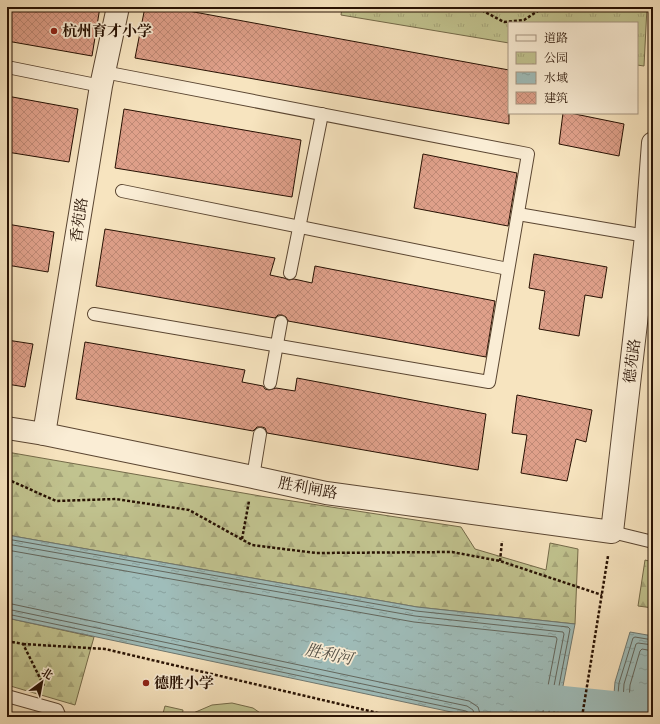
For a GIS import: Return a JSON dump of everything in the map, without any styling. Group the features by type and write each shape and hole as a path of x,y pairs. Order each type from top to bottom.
{"street":[{"name":"香苑路","path":"44,434 102,79 118,7"},
{"name":"德苑路","path":"612,532 646,236 653,143"},
{"name":"胜利闸路","path":"7,428 44,434 326,493 612,532"}],"lane":[{"path":"7,67 102,79 322,114 528,154 489,382 94,314"},
{"path":"290,273 322,114"},
{"path":"122,191 508,269"},
{"path":"518,214 646,236"},
{"path":"270,384 281,322"},
{"path":"253,477 260,434"},
{"path":"612,532 653,542"},
{"path":"7,696 58,714"}],"path":[{"path":"478,7 504,22 524,20 541,9 549,7"},
{"path":"242,539 253,477"},
{"path":"7,480 56,501 116,499 189,510 252,544 316,553 452,552 500,561 602,595"},
{"path":"582,717 612,532"},
{"path":"7,641 23,644 105,649 395,717"},
{"path":"23,644 58,714"}],"green space":[{"path":"342,7 647,7 644,66 638,65 638,22 508,22 508,43 341,15"},
{"path":"7,452 266,497 461,527 475,549 546,570 550,543 578,549 575,624 417,607 7,535"},
{"path":"645,560 653,562 653,608 638,606"},
{"path":"7,618 94,637 75,705 7,685"},
{"path":"232,703 253,708 266,717 184,717 212,705"},
{"path":"165,706 183,710 182,717 162,717"}],"water":[{"path":"7,535 417,607 575,624 557,717 475,717 7,618"},
{"path":"630,632 653,636 653,717 612,717 615,682"}],"building":[{"name":"杭州育才小学","path":"7,7 100,7 92,56 7,41"},
{"path":"145,7 167,7 508,70 509,124 135,58"},
{"path":"7,96 78,109 69,162 7,152"},
{"path":"124,109 301,140 292,197 115,168"},
{"path":"563,114 575,114 624,124 619,156 559,144"},
{"path":"423,154 517,173 508,226 414,208"},
{"path":"7,224 54,232 48,272 7,265"},
{"path":"105,229 275,258 270,275 289,280 294,279 312,283 315,266 495,301 486,357 288,321 286,317 282,315 278,315 275,318 96,286"},
{"path":"534,254 607,267 602,298 585,295 579,336 539,329 545,291 529,288"},
{"path":"7,340 33,344 25,387 7,384"},
{"path":"85,342 245,370 242,382 263,386 265,389 269,390 276,388 295,391 297,378 486,414 478,470 267,433 265,428 262,427 257,427 253,431 76,399"},
{"path":"517,395 592,410 586,442 576,439 567,481 521,473 527,435 512,433"}],"waterway":[{"name":"胜利河","path":"526,694 653,708"}],"place":[{"name":"杭州育才小学","path":"54,31"},
{"name":"德胜小学","path":"146,683"}]}
